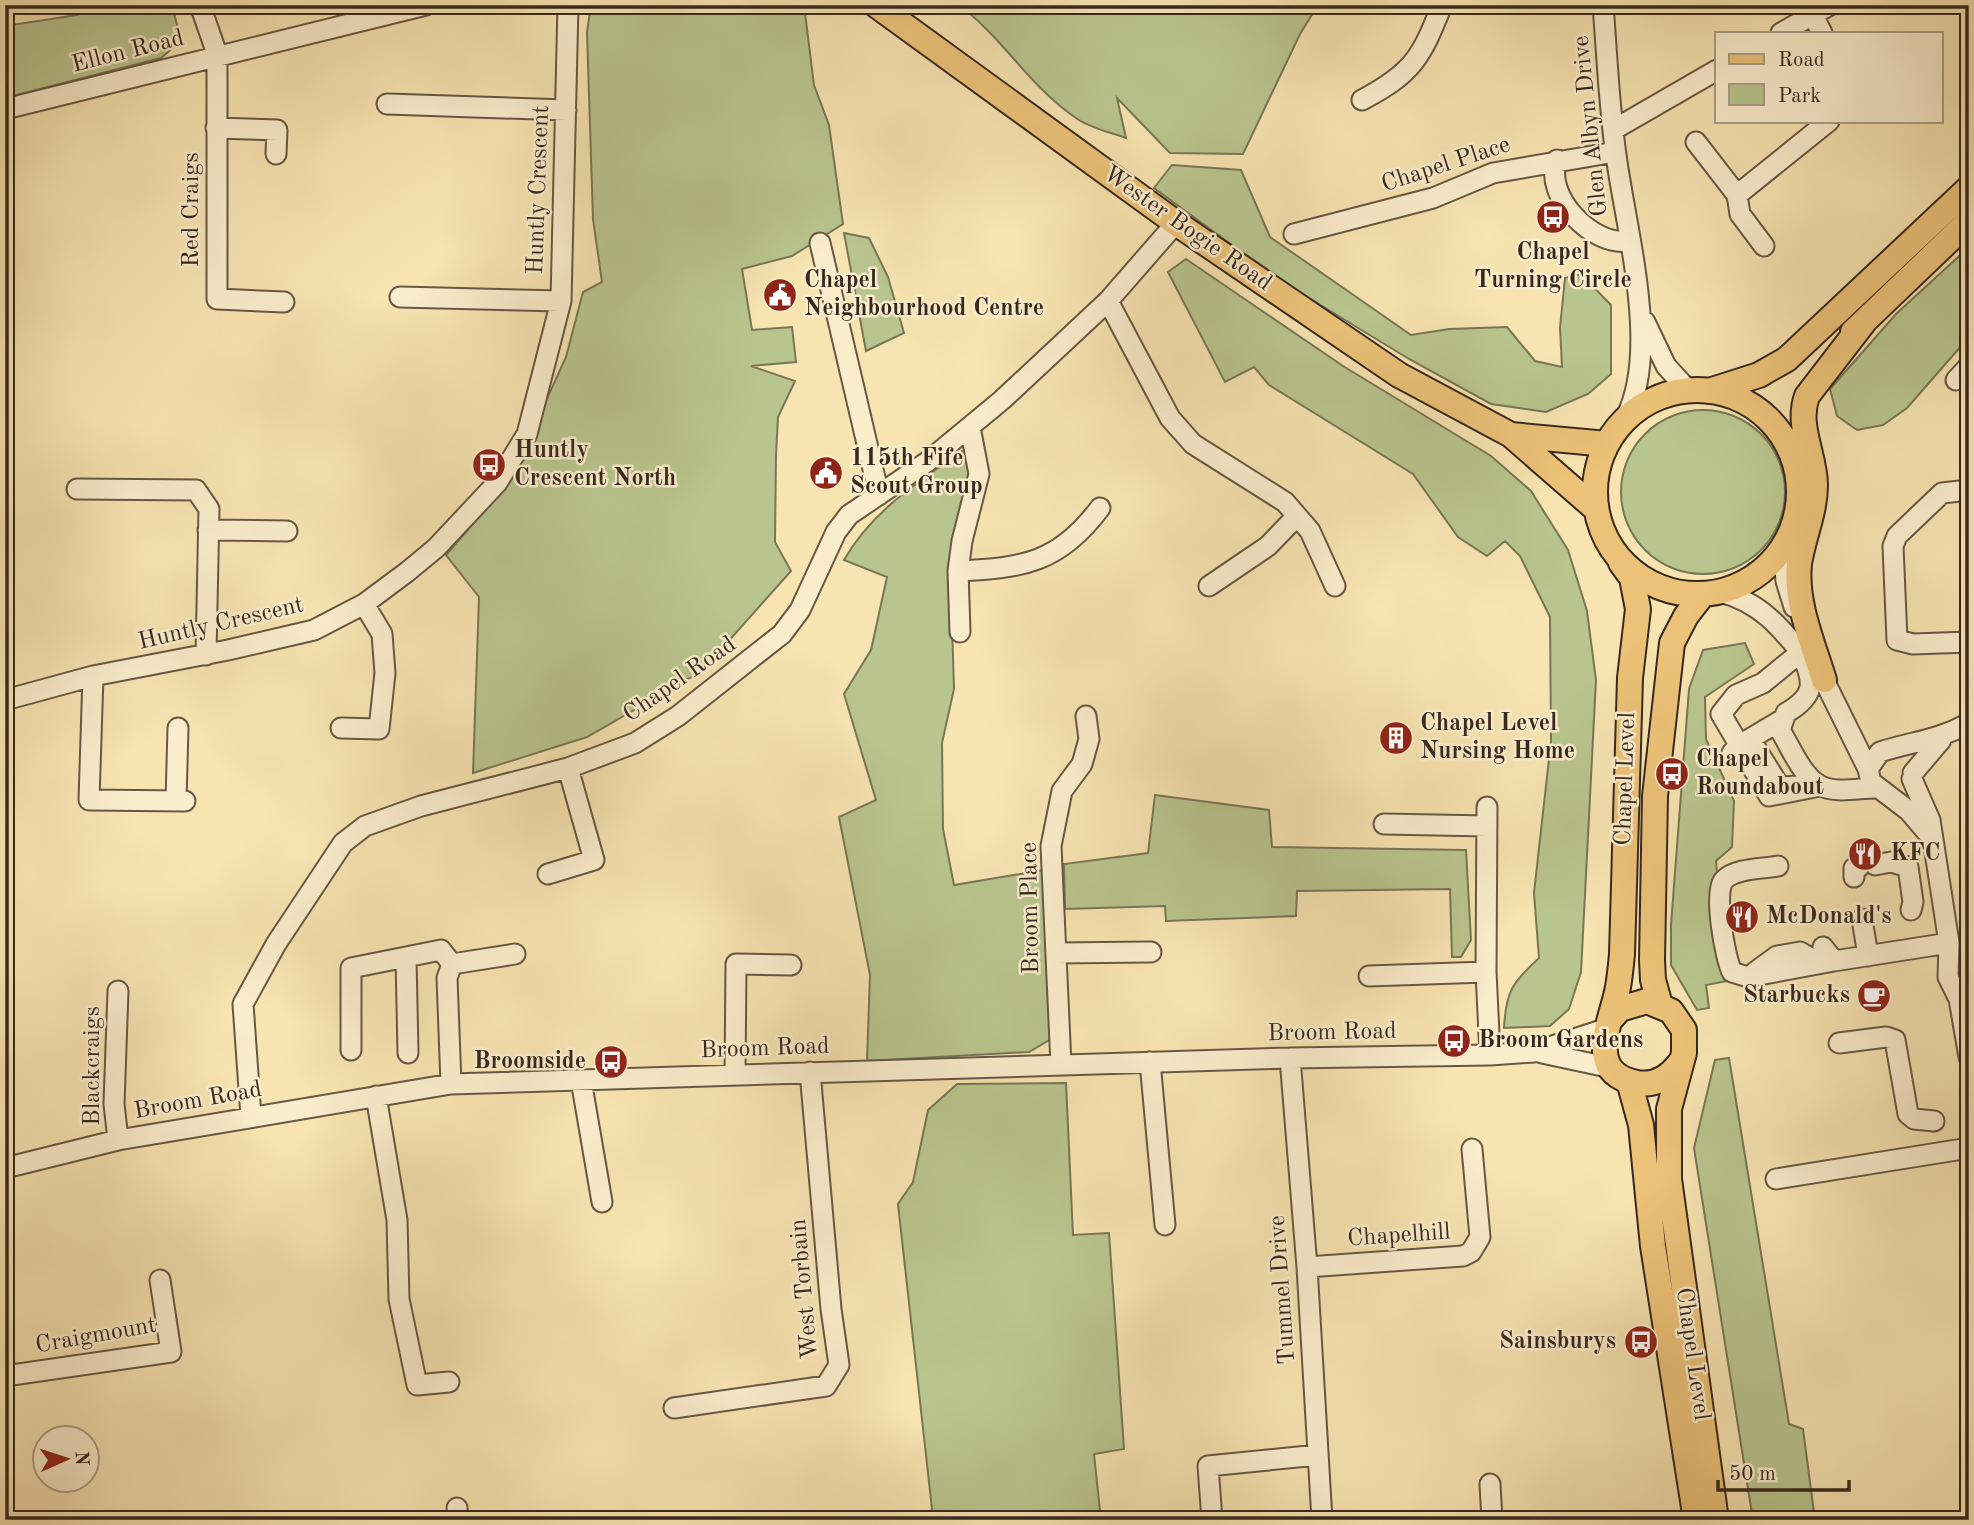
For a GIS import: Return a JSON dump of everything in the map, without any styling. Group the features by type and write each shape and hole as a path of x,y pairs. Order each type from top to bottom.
{"main road":[{"name":"Wester Bogie Road","path":"876,5 1176,223 1399,375 1511,435 1596,509"},
{"path":"1698,391 1735,398 1759,411 1778,431 1791,453 1797,476 1798,501 1793,525 1783,547 1766,567 1745,582 1712,593 1659,587 1623,562 1609,545 1596,509 1596,476 1607,444 1625,419 1654,400 1759,375 1787,359 1969,188"},
{"path":"1778,431 1797,391 1969,221"},
{"path":"1824,680 1800,593 1799,566 1812,513 1815,483 1803,409 1807,396 1864,322"},
{"name":"Wester Bogie Road","path":"1511,435 1607,444"},
{"name":"Chapel Level","path":"1609,545 1632,578 1638,609 1630,678 1622,954 1604,1048 1620,1074 1641,1125 1653,1246 1696,1520"},
{"name":"Chapel Level","path":"1712,593 1686,615 1672,643 1656,796 1652,960 1660,1004 1671,1011 1684,1030 1685,1048 1669,1110 1669,1179 1716,1520"},
{"path":"1608,1024 1620,1009 1632,1003 1647,1001 1660,1004"},
{"path":"1620,1074 1652,1083 1662,1080 1679,1064"}],"street":[{"name":"Red Craigs","path":"200,5 217,54 217,299 284,302"},
{"name":"Ellon Road","path":"5,109 217,54 426,5"},
{"name":"Huntly Crescent","path":"5,700 93,676 206,655 314,630 365,604 436,548 498,483 527,434 561,300 568,5"},
{"path":"1362,100 1405,75 1422,51 1442,5"},
{"name":"Glen Albyn Drive","path":"1603,5 1615,152 1639,304"},
{"path":"1783,32 1822,9"},
{"path":"1822,9 1822,32"},
{"path":"1613,130 1715,71"},
{"path":"387,104 566,110"},
{"path":"1737,195 1828,122"},
{"path":"216,128 277,130 276,154"},
{"path":"1696,142 1737,195 1740,214 1764,246"},
{"name":"Chapel Place","path":"1294,234 1433,198 1493,173 1615,152"},
{"name":"Glen Albyn Drive","path":"1557,160 1554,175 1556,187 1573,215 1610,241 1628,241"},
{"name":"Chapel Road","path":"251,1117 243,1004 276,944 343,842 365,826 421,806 568,768 658,731 782,634 800,610 836,532 849,515 970,427 1108,300 1176,223"},
{"path":"820,243 879,495"},
{"path":"400,297 561,300"},
{"path":"1108,300 1170,418 1193,444 1285,502 1310,531 1335,586"},
{"path":"1639,304 1648,332 1666,366 1698,391"},
{"path":"1625,419 1636,399 1639,381 1639,304"},
{"path":"960,632 958,571 962,541 979,474 970,427"},
{"path":"77,489 196,490 209,509 206,655"},
{"path":"1969,490 1942,493 1897,537 1893,546 1897,640 1913,644 1969,642"},
{"path":"958,571 1005,569 1055,554 1085,528 1100,508"},
{"path":"1209,586 1268,546 1296,517"},
{"path":"208,530 287,531"},
{"path":"1783,547 1791,597 1824,680 1868,769 1880,791 1909,811 1932,838"},
{"path":"1712,593 1754,603 1769,616 1824,680"},
{"path":"341,728 380,729 385,673 382,635 365,604"},
{"path":"1801,652 1811,678 1811,689 1732,754 1760,802 1820,786 1880,791 1904,790 1933,747 1969,723"},
{"path":"1801,652 1763,683 1729,701 1721,714 1759,734 1780,730 1810,777 1820,786"},
{"path":"93,676 89,800 180,801 178,728"},
{"path":"1843,715 1861,733 1906,755 1925,805 1949,943 1962,975 1959,999 1969,1054"},
{"name":"Broom Place","path":"1061,1065 1051,846 1062,791 1082,764 1089,739 1086,716"},
{"path":"1868,769 1875,756 1948,735"},
{"path":"548,874 594,860 568,768"},
{"path":"1384,824 1487,817 1486,972 1490,1055"},
{"path":"1862,870 1891,862 1908,867 1913,902 1911,910"},
{"path":"1778,866 1736,873 1724,879 1718,891 1732,972 1748,977 1825,957 1868,956 1949,943"},
{"path":"1862,919 1868,956"},
{"path":"351,1050 351,968 441,950 452,964"},
{"path":"1056,953 1151,953"},
{"path":"452,964 515,954"},
{"path":"406,957 408,1054"},
{"path":"451,1084 447,978 452,964"},
{"path":"735,1075 736,964 790,965"},
{"path":"1369,976 1486,972"},
{"name":"Blackcraigs","path":"118,991 114,1104 118,1140"},
{"name":"Broom Road","path":"5,1168 118,1140 451,1084 1290,1058 1490,1055 1534,1052 1608,1024"},
{"path":"1839,1043 1886,1037 1895,1040 1908,1114 1914,1119 1934,1121"},
{"name":"Broom Road","path":"1534,1052 1620,1074"},
{"name":"Tummel Drive","path":"1290,1058 1307,1267 1322,1520"},
{"path":"1150,1062 1166,1225"},
{"name":"West Torbain","path":"674,1408 826,1386 839,1365 831,1309 810,1072"},
{"path":"581,1080 602,1202"},
{"path":"376,1096 397,1220 399,1298 417,1385 449,1381"},
{"path":"1776,1179 1969,1148"},
{"name":"Chapelhill","path":"1307,1267 1463,1256 1471,1252 1480,1237 1472,1149"},
{"name":"Craigmount","path":"5,1376 171,1352 160,1280"},
{"path":"1212,1520 1208,1466 1318,1455"},
{"path":"1490,1484 1492,1520"}],"green space":[{"path":"105,5 172,5 181,41 161,58 5,98 5,26 77,15"},
{"path":"591,5 804,5 814,85 829,125 843,224 792,256 742,269 752,330 792,327 796,362 751,366 795,381 778,417 776,455 775,542 791,571 702,671 587,737 473,773 479,597 446,555 509,482 566,357 583,292 602,282 593,219 587,32"},
{"path":"959,5 1318,5 1300,34 1243,154 1170,153 1117,98 1126,138 1081,121 1044,92 989,32"},
{"path":"1172,165 1241,170 1270,237 1411,335 1449,329 1507,327 1535,361 1562,367 1560,328 1565,278 1581,274 1611,305 1611,374 1588,394 1546,412 1491,404 1409,359 1281,281 1154,188"},
{"path":"844,233 869,238 888,277 904,333 866,351"},
{"path":"1969,247 1969,337 1907,408 1883,425 1857,430 1837,416 1830,389 1896,314"},
{"path":"1186,259 1343,366 1491,456 1531,491 1568,550 1587,611 1596,680 1581,972 1569,1009 1550,1026 1504,1028 1512,988 1539,958 1534,893 1551,741 1550,617 1520,556 1505,541 1487,556 1458,537 1413,474 1269,385 1254,367 1225,382 1168,272"},
{"path":"1703,410 1734,416 1761,434 1779,461 1785,492 1779,523 1761,550 1734,568 1703,574 1672,568 1645,550 1627,523 1621,492 1627,461 1645,434 1672,416"},
{"path":"962,451 971,476 952,623 954,689 942,743 943,829 954,885 1044,870 1051,1039 1029,1052 867,1061 870,975 839,817 876,800 844,694 871,650 887,577 844,560 882,512"},
{"path":"1745,643 1754,664 1705,697 1706,739 1734,801 1732,847 1716,861 1727,981 1706,985 1709,1008 1697,1010 1671,965 1671,925 1689,689 1703,650"},
{"path":"1155,795 1269,810 1272,847 1466,850 1471,940 1461,957 1452,957 1450,889 1297,891 1296,916 1166,921 1165,906 1065,909 1064,864 1148,853"},
{"path":"1729,1058 1789,1424 1803,1429 1815,1520 1753,1520 1694,1148 1715,1060"},
{"path":"1066,1083 1073,1235 1109,1233 1124,1449 1094,1454 1101,1520 926,1520 932,1509 898,1204 913,1182 928,1110 957,1084"}],"place":[{"name":"Chapel Turning Circle","path":"1553,217"},
{"name":"Chapel Neighbourhood Centre","path":"780,295"},
{"name":"Huntly Crescent North","path":"489,465"},
{"name":"115th Fife Scout Group","path":"826,473"},
{"name":"Chapel Level Nursing Home","path":"1396,738"},
{"name":"Chapel Roundabout","path":"1672,774"},
{"name":"KFC","path":"1865,854"},
{"name":"McDonald's","path":"1742,917"},
{"name":"Starbucks","path":"1874,996"},
{"name":"Broom Gardens","path":"1454,1041"},
{"name":"Broomside","path":"611,1062"},
{"name":"Sainsburys","path":"1641,1342"}]}
